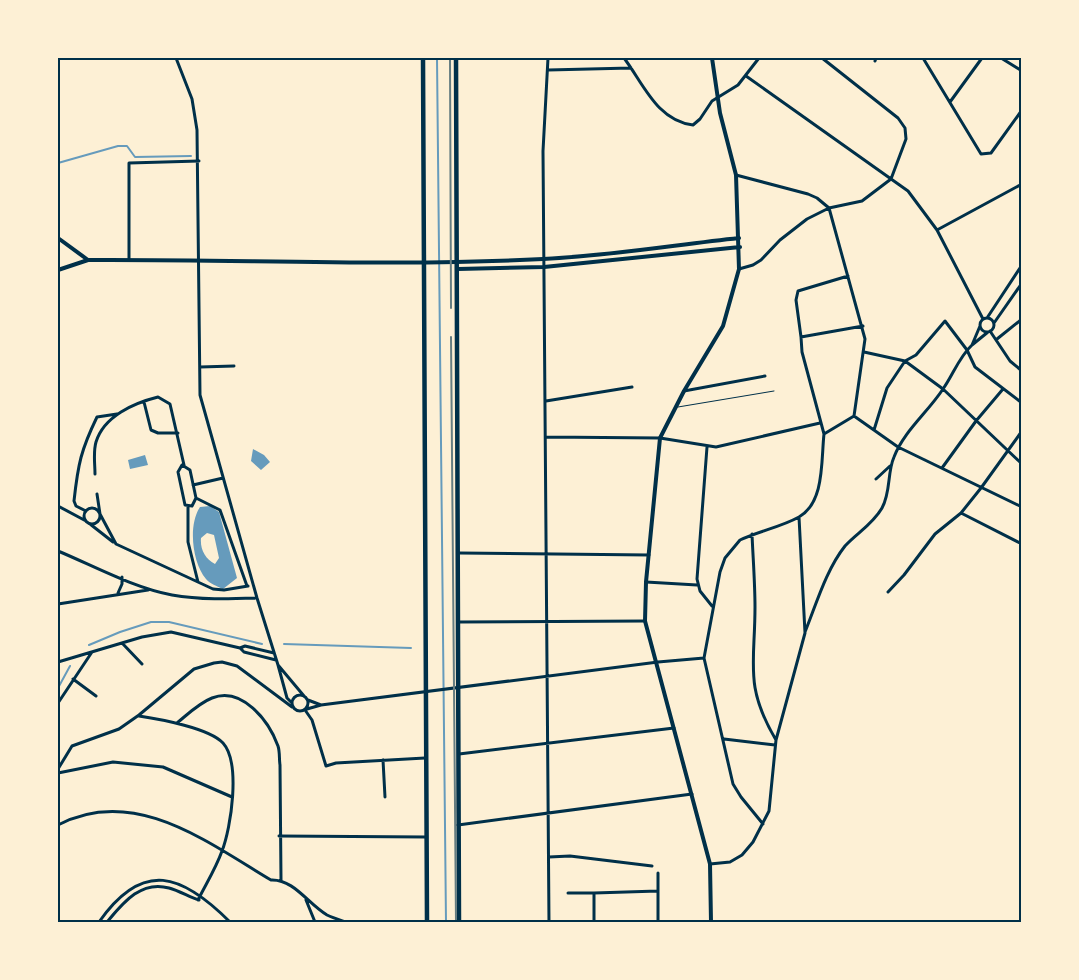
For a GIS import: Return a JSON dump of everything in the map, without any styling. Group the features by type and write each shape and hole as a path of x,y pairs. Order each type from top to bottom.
{"main road":[{"path":"423,58 424,692 427,922"},
{"path":"456,58 459,922"}],"street":[{"path":"176,58 192,98 199,161 200,366 202,403 287,698 292,702"},
{"path":"548,58 543,151 543,259 546,401 549,922"},
{"path":"624,58 658,107 669,117 684,123 695,124 712,100 730,91 746,76 759,58"},
{"path":"711,922 710,864 658,662 645,621 646,582 660,438 684,391 724,326 739,269 740,247 736,175 718,97 712,58"},
{"path":"739,269 753,265 797,226 829,208 862,201 891,180 905,145 906,132 903,123 822,58"},
{"path":"923,58 970,139 984,155 991,153 1022,110"},
{"path":"950,102 982,58"},
{"path":"1001,58 1022,72"},
{"path":"548,70 632,68"},
{"path":"746,76 915,199 937,230 985,318 994,323"},
{"path":"129,260 128,163 199,161"},
{"path":"736,175 808,194 817,198 829,208 863,326 865,339 864,352 859,368 854,416"},
{"path":"937,230 1022,184"},
{"path":"58,238 88,260"},
{"path":"58,270 88,260 458,262 543,259 608,254 739,238"},
{"path":"671,246 672,254"},
{"path":"458,269 544,267 609,262 740,247"},
{"path":"608,254 609,262"},
{"path":"972,345 985,318 1022,266"},
{"path":"763,824 741,797 734,784 704,658 720,572 725,558 740,540 799,517 811,506 815,498 824,434 802,352 796,300 798,291 848,276"},
{"path":"710,864 730,862 742,856 769,812 772,797 776,740 805,633 836,560 845,547 876,518 888,492 890,465 898,447 944,389 966,350 989,332 1022,283"},
{"path":"998,339 1022,319"},
{"path":"874,430 884,393 905,361 916,355 944,322 947,321 976,367 1022,402"},
{"path":"801,337 863,326"},
{"path":"980,326 984,331 989,332 998,339 1010,361 1022,371"},
{"path":"864,352 905,361 944,389 976,422 1022,464"},
{"path":"200,366 234,366"},
{"path":"684,391 765,376"},
{"path":"546,401 632,387"},
{"path":"942,468 1003,389"},
{"path":"100,514 93,508 86,511 76,506 74,501 78,466 83,447 97,417 117,414 158,397 169,402 178,433 184,465 190,470 196,498 192,506 188,507"},
{"path":"144,402 151,430 158,433 178,433"},
{"path":"95,474 96,441 117,414"},
{"path":"854,416 898,447 1022,506"},
{"path":"824,434 854,416"},
{"path":"546,437 660,438 707,447 736,443 820,423"},
{"path":"888,592 904,575 935,534 960,513 981,488 1022,431"},
{"path":"707,447 697,585 713,607"},
{"path":"184,465 179,468 178,476 184,504 188,507 188,542 198,582"},
{"path":"876,479 890,465"},
{"path":"193,485 223,478"},
{"path":"97,494 100,514 116,544"},
{"path":"196,498 220,510 247,586"},
{"path":"58,506 87,521 116,544 198,582 219,590 253,584"},
{"path":"86,511 87,521"},
{"path":"960,513 1022,544"},
{"path":"87,521 97,522 100,514"},
{"path":"799,517 805,633"},
{"path":"752,534 755,608 752,674 760,708 776,740"},
{"path":"58,551 150,590 196,598 257,598"},
{"path":"459,553 650,555"},
{"path":"118,594 122,584 122,577"},
{"path":"646,582 697,585"},
{"path":"58,604 150,590"},
{"path":"458,622 645,621"},
{"path":"58,662 121,643 171,632 240,648 244,652 276,660"},
{"path":"121,643 142,664"},
{"path":"240,648 245,646 275,653"},
{"path":"58,703 92,652"},
{"path":"58,771 72,746 119,729 138,716 194,669 222,662 237,666 298,712 320,705 658,662 704,658"},
{"path":"278,666 308,700 320,705"},
{"path":"73,679 96,696"},
{"path":"177,723 212,697 224,695 242,700 254,708 266,723 278,746 280,765 279,836 281,880"},
{"path":"292,707 292,702 296,696 304,696"},
{"path":"308,700 306,709 312,720 326,766 336,763 425,758"},
{"path":"138,716 177,723 222,742 228,754 233,780 230,820 222,851 198,900"},
{"path":"459,754 675,728"},
{"path":"723,739 775,745"},
{"path":"383,760 385,797"},
{"path":"58,771 114,762 162,767 232,797"},
{"path":"458,824 549,814 693,794"},
{"path":"58,825 96,814 120,812 142,814 164,820 187,830 271,880 281,880 295,888 306,900 329,916 346,922"},
{"path":"279,836 426,837"},
{"path":"549,857 570,856 652,866"},
{"path":"658,873 658,922"},
{"path":"99,922 126,892 143,881 160,880 171,882 200,895 230,922"},
{"path":"108,922 121,905 144,888 167,887 205,901"},
{"path":"568,893 658,891"},
{"path":"594,893 594,922"},
{"path":"306,900 315,922"}],"lane":[{"path":"677,407 774,392"}],"water":[{"path":"253,449 264,455 270,462 261,470 251,461"},
{"path":"145,455 148,465 130,469 128,460"},
{"path":"210,506 219,512 237,578 223,589 208,581 197,563 193,533 196,515 200,507","holes":["207,533 214,535 219,558 215,564 211,562 202,550 201,542 201,538"]}],"waterway":[{"path":"437,58 446,922"},
{"path":"58,163 118,146 127,146 135,157 191,156"},
{"path":"89,645 151,622 169,622 262,644"},
{"path":"284,644 411,648"},
{"path":"58,688 70,666"}],"railway":[{"path":"450,58 451,308"},
{"path":"451,337 456,922"}]}
